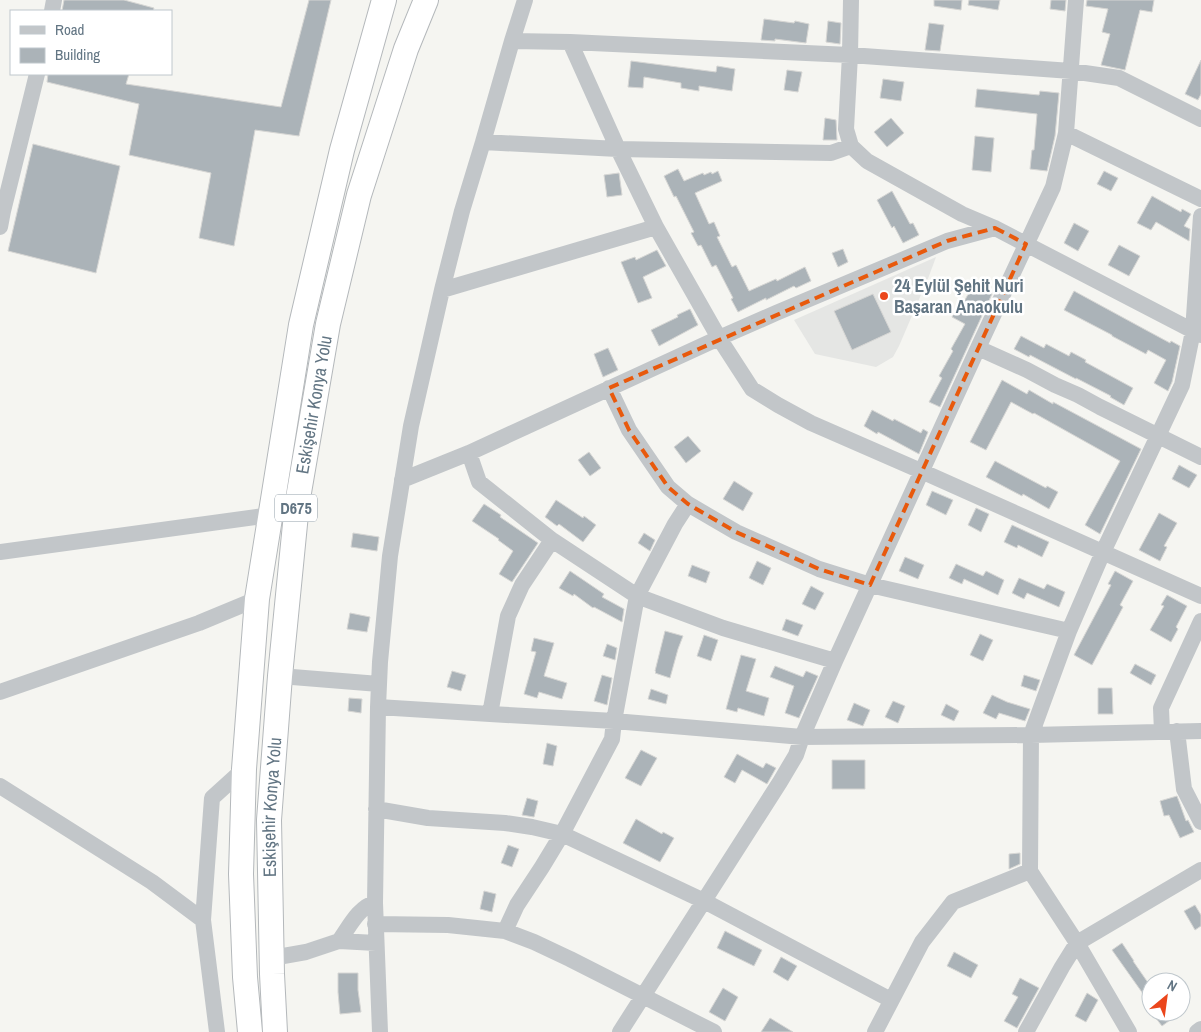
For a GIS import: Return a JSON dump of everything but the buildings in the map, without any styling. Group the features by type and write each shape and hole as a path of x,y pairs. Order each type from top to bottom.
{"highway":[{"name":"D675","path":"250,1032 241,874 244,769 257,599 301,326 342,150 384,0"},
{"name":"Eskişehir Konya Yolu","path":"275,1032 269,820 280,676 297,504 328,324 359,195 406,49 426,0"}],"street":[{"path":"380,1032 375,924 378,707 383,623 390,556 412,426 442,290 462,211 525,0"},
{"path":"851,0 846,128 851,146 867,161 962,214 1026,244 1197,333"},
{"path":"620,1032 796,755 835,661 1053,187 1066,133 1076,0"},
{"path":"512,41 850,55 1071,71 1119,78 1201,118"},
{"path":"570,42 618,149 656,227 719,338 752,389 811,423 1201,596"},
{"path":"0,227 37,75"},
{"path":"1066,133 1201,199"},
{"path":"483,142 618,149 830,153 851,146"},
{"path":"1129,1032 1077,943 1030,871 1031,735 1069,631 1103,552 1182,385 1197,333 1201,216"},
{"path":"442,290 656,227"},
{"path":"402,480 469,453 719,338 947,241 994,228"},
{"path":"978,348 1027,370 1055,386 1078,395 1201,457"},
{"path":"609,388 629,430 668,487 688,504 736,532 819,569 870,585 1069,631"},
{"path":"469,453 479,482 552,540 637,596 723,628 835,661"},
{"path":"505,931 517,905 562,834 612,739 637,596 675,524 688,504"},
{"path":"0,552 271,515"},
{"path":"490,714 508,616 522,585 552,540"},
{"path":"0,692 199,623 257,599"},
{"path":"1201,621 1161,708 1184,789 1201,822"},
{"path":"280,676 379,684"},
{"path":"378,707 614,721 802,737 1201,731"},
{"path":"217,1032 203,920 212,798 244,769"},
{"path":"0,786 152,882 203,920"},
{"path":"376,809 428,818 532,826 562,834 704,901 891,1000"},
{"path":"1026,1032 1077,943 1201,870"},
{"path":"874,1032 922,942 953,902 1030,871"},
{"path":"339,942 361,910 375,902"},
{"path":"375,924 448,925 505,931 552,950 714,1032"},
{"path":"272,958 306,952 339,942 376,943"},
{"path":"1197,1032 1201,1029"}],"highlighted area":[{"path":"995,228 1026,244 870,585 819,569 736,532 688,504 668,487 629,430 609,388 947,241"}],"shaded area":[{"name":"24 Eylül Şehit Nuri Başaran Anaokulu","path":"936,257 893,357 876,367 815,354 794,320"}],"place":[{"name":"24 Eylül Şehit Nuri Başaran Anaokulu","path":"884,296"}]}
